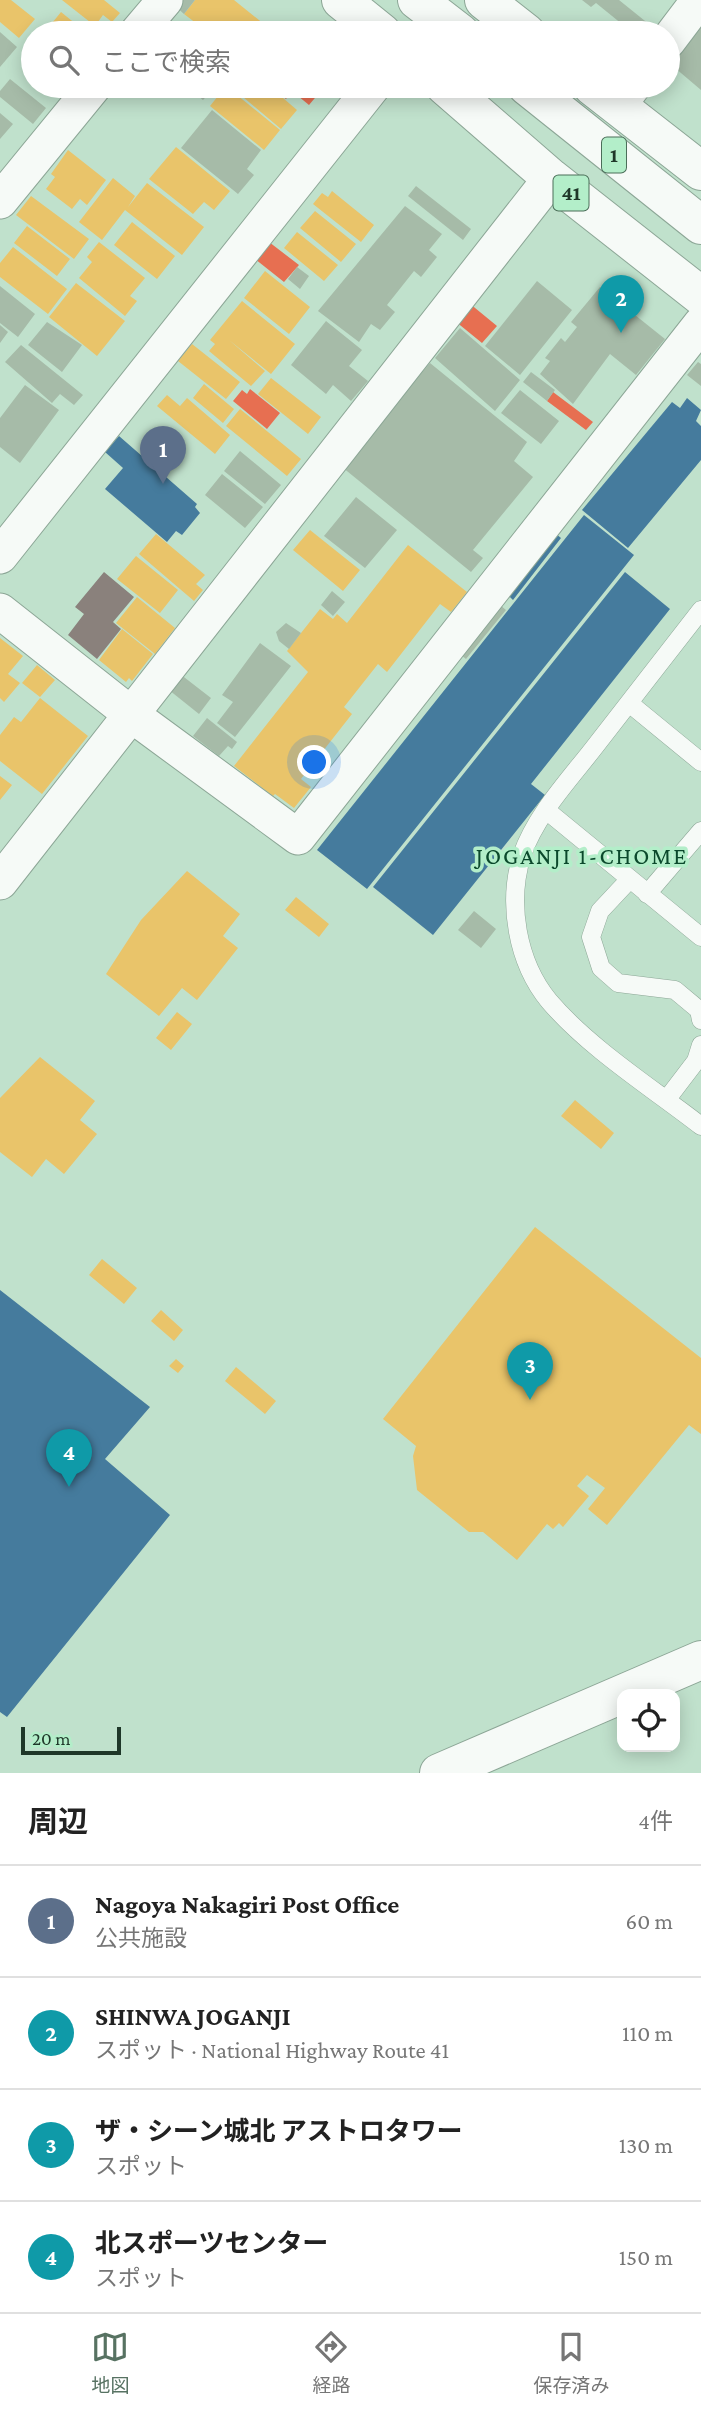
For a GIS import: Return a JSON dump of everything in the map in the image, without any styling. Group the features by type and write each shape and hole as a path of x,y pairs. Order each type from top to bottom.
{"main road":[{"path":"341,0 367,21"},
{"path":"417,0 444,21"},
{"path":"446,0 473,21"},
{"path":"484,0 511,21"},
{"name":"41","path":"459,98 551,178 701,296"},
{"name":"1","path":"542,98 701,225"},
{"name":"1","path":"570,98 701,203"},
{"path":"621,98 701,171"},
{"path":"439,1773 701,1660"}],"street":[{"path":"147,21 164,0"},
{"path":"680,25 699,0"},
{"path":"0,201 84,98"},
{"path":"0,556 363,98"},
{"path":"0,882 551,178"},
{"path":"0,611 132,715 298,837 701,324"}],"lane":[{"path":"701,610 546,810 522,855 517,889 517,930 530,972 550,1001 587,1037 701,1126"},
{"path":"629,703 701,762"},
{"path":"546,810 701,937"},
{"path":"647,894 701,831"},
{"path":"629,880 600,911 591,937 601,968 618,983 675,990 699,1010 701,1020"},
{"path":"667,1099 695,1061 701,1045"}],"building: 住宅":[{"path":"0,0 11,0 35,19 21,21 19,38 0,22"},
{"path":"62,0 104,0 120,13 113,21 103,15 99,21 89,21"},
{"path":"195,0 234,0 260,21 193,21 184,14"},
{"path":"61,12 72,21 54,21"},
{"path":"216,98 241,98 280,130 264,150 210,106"},
{"path":"244,98 283,98 297,110 281,129"},
{"path":"176,147 230,191 214,210 204,202 193,214 149,179"},
{"path":"68,150 106,180 87,205 80,199 72,209 46,189 55,177 51,174"},
{"path":"113,178 135,196 128,207 147,183 204,227 182,255 125,210 102,240 79,222"},
{"path":"332,191 374,225 361,242 313,204 322,193 328,197"},
{"path":"31,196 89,239 74,259 16,215"},
{"path":"315,211 356,244 341,262 300,228"},
{"path":"132,222 175,256 157,279 114,245"},
{"path":"27,226 70,259 57,276 14,243"},
{"path":"297,232 338,265 324,281 284,248"},
{"path":"99,242 145,278 130,296 137,301 125,316 79,278 92,262 87,257"},
{"path":"13,247 67,289 48,314 0,277 0,263"},
{"path":"265,271 310,307 289,334 244,298"},
{"path":"76,283 125,321 97,356 49,317"},
{"path":"242,301 295,344 271,374 229,340 265,371 251,386 209,351 215,344 210,340"},
{"path":"192,344 240,382 226,399 178,361"},
{"path":"271,378 321,417 308,434 258,394"},
{"path":"204,384 234,409 223,423 193,398"},
{"path":"167,395 180,406 187,398 230,435 215,454 157,406"},
{"path":"240,409 301,459 287,476 226,426"},
{"path":"310,530 360,570 343,591 293,550"},
{"path":"156,534 205,575 196,584 203,590 194,601 139,554"},
{"path":"408,545 467,592 451,612 440,604 387,672 378,664 344,707 352,714 301,779 311,787 294,808 275,794 273,796 234,766 308,672 287,651 301,633 320,609 333,619 337,614 347,623"},
{"path":"136,556 178,590 160,613 117,579"},
{"path":"137,597 175,628 155,654 116,623"},
{"path":"122,629 153,654 132,681 129,678 126,682 99,660"},
{"path":"0,638 23,656 8,674 20,683 4,702 0,698"},
{"path":"37,665 55,680 40,697 22,683"},
{"path":"40,698 88,736 42,794 0,761 0,735 14,717 21,722"},
{"path":"0,776 12,785 0,800"},
{"path":"187,871 240,914 223,936 238,948 197,1000 182,988 159,1016 106,974 141,920"},
{"path":"296,897 329,924 319,937 285,910"},
{"path":"177,1012 192,1024 171,1050 156,1038"},
{"path":"40,1057 95,1101 80,1120 97,1134 64,1174 46,1159 32,1177 0,1152 0,1098"},
{"path":"575,1100 614,1133 601,1149 561,1116"},
{"path":"535,1227 701,1358 701,1434 689,1425 607,1525 588,1509 605,1488 587,1475 577,1486 589,1496 563,1527 559,1523 553,1529 547,1524 517,1560 483,1532 469,1532 417,1490 413,1456 416,1446 383,1419"},
{"path":"102,1259 137,1288 124,1304 89,1275"},
{"path":"161,1310 183,1330 174,1341 151,1321"},
{"path":"176,1359 184,1366 178,1373 169,1366"},
{"path":"236,1367 276,1401 265,1414 225,1381"}],"building: 商業":[{"path":"300,98 315,98 309,105"},
{"path":"269,242 299,265 284,282 255,259"},
{"path":"469,303 497,326 482,343 455,321"},
{"path":"250,389 280,413 267,429 233,401 242,390 247,394"},
{"path":"553,392 593,422 586,430 547,401"}],"building: 公共":[{"path":"687,398 701,410 696,421 701,426 701,460 628,548 582,510 672,402 680,408"},
{"path":"119,436 197,504 195,507 200,513 182,535 176,531 167,542 105,489 123,468 105,452"},
{"path":"584,515 634,555 367,889 317,850"},
{"path":"555,533 561,538 513,600 508,595"},
{"path":"625,572 670,609 531,784 545,795 433,935 373,887"},
{"path":"0,1290 150,1407 105,1459 170,1515 7,1717 0,1712"}],"building: 工業":[{"path":"104,572 134,597 113,622 121,629 97,659 68,635 84,614 75,607"}],"building: その他":[{"path":"177,0 195,0 184,14 174,5"},
{"path":"582,0 619,0 645,21 618,21 596,3 591,7"},
{"path":"701,18 701,90 680,72 680,46"},
{"path":"0,32 17,47 0,67"},
{"path":"10,79 21,88 21,98 34,98 46,108 33,124 0,97 0,91"},
{"path":"212,110 261,150 247,169 254,175 238,194 181,148"},
{"path":"0,113 13,124 0,139"},
{"path":"416,186 471,229 463,240 408,196"},
{"path":"405,206 442,234 429,250 437,257 421,277 414,271 387,305 395,312 380,330 371,324 359,342 318,311"},
{"path":"297,267 309,276 300,289 288,279"},
{"path":"537,281 572,310 520,375 485,346"},
{"path":"0,286 35,314 18,337 0,323"},
{"path":"600,287 665,339 636,375 610,354 573,404 540,374 550,361 545,358 561,338 565,342 577,327 571,322"},
{"path":"326,321 362,350 349,366 368,381 351,401 333,385 326,394 291,365"},
{"path":"47,322 82,345 62,372 28,345"},
{"path":"0,325 8,332 0,343"},
{"path":"460,328 520,380 495,411 435,358"},
{"path":"21,345 83,395 74,405 60,394 52,403 5,362"},
{"path":"698,362 701,364 701,386 687,375"},
{"path":"430,363 527,442 514,461 533,477 473,550 483,558 471,572 342,467"},
{"path":"531,372 555,390 547,401 523,382"},
{"path":"25,385 59,410 20,463 0,447 0,418"},
{"path":"520,390 559,421 541,444 501,413"},
{"path":"240,451 281,485 265,504 224,471"},
{"path":"222,474 263,507 245,528 205,495"},
{"path":"356,497 397,530 365,568 324,536"},
{"path":"332,591 345,602 333,616 321,605"},
{"path":"500,605 506,610 466,659 461,655"},
{"path":"286,623 301,633 289,649 279,641 276,632"},
{"path":"260,643 291,666 235,737 217,723 233,702 222,695"},
{"path":"180,674 211,698 199,714 169,690"},
{"path":"207,718 237,742 232,749 228,746 219,756 193,736"},
{"path":"474,911 496,929 481,948 458,930"}],"place":[{"name":"SHINWA JOGANJI","path":"621,333"},
{"name":"Nagoya Nakagiri Post Office","path":"163,484"},
{"name":"ザ・シーン城北 アストロタワー","path":"530,1400"},
{"name":"北スポーツセンター","path":"69,1487"}],"district":[{"name":"JOGANJI 1-CHOME","path":"582,856"}]}
